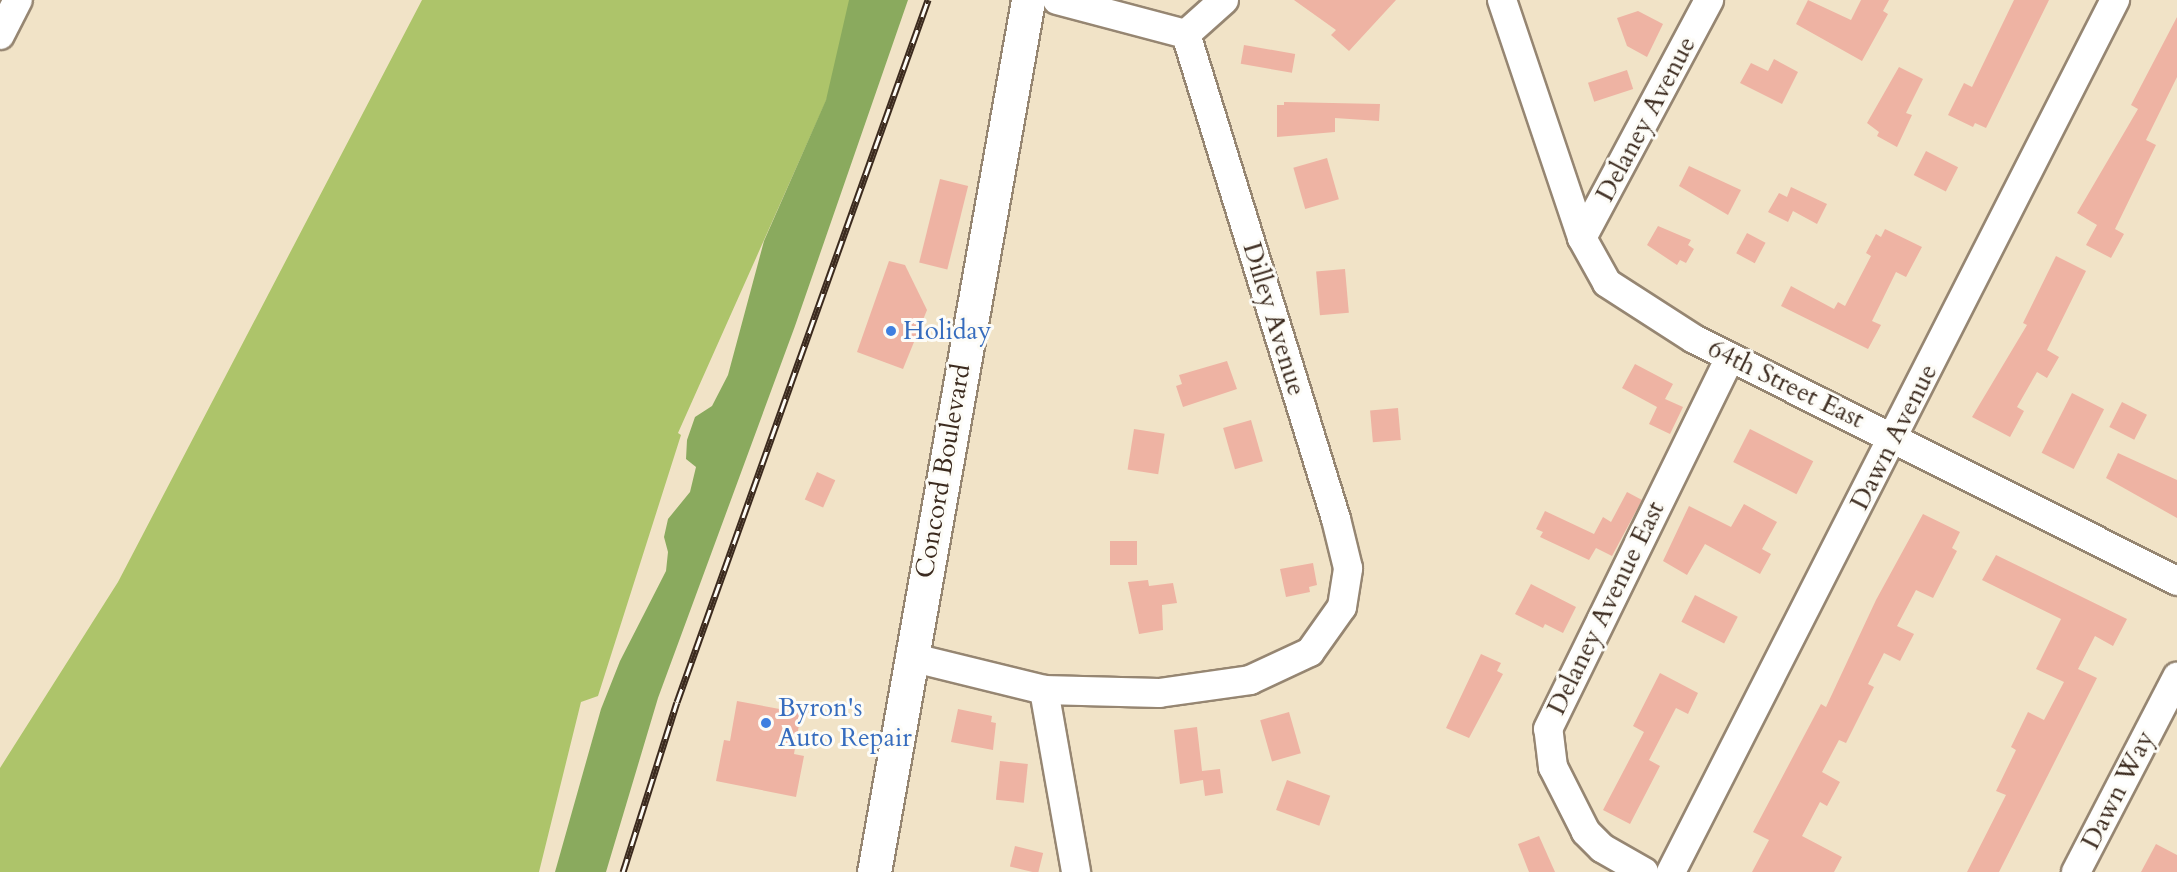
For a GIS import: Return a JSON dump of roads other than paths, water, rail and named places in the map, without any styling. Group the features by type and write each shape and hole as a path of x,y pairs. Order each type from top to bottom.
{"main road":[{"name":"Concord Boulevard","path":"874,872 910,657 1028,0"}],"street":[{"path":"0,36 18,0"},
{"path":"1057,0 1186,34 1224,0"},
{"name":"64th Street East","path":"1502,0 1582,238 1607,283 1730,357 2177,581"},
{"name":"Delaney Avenue","path":"1582,238 1709,0"},
{"name":"Dawn Avenue","path":"1671,872 2115,0"},
{"name":"Dilley Avenue","path":"1044,690 1159,693 1251,680 1310,652 1342,607 1348,568 1336,519 1186,34"},
{"name":"Delaney Avenue East","path":"1644,872 1602,848 1586,832 1553,767 1548,729 1730,357"},
{"path":"910,657 1044,690 1076,872"},
{"name":"Dawn Way","path":"2076,872 2177,677"}],"railway":[{"path":"623,872 677,702 928,0"}],"place":[{"name":"Holiday","path":"891,331"},
{"name":"Byron's Auto Repair","path":"766,723"}]}
